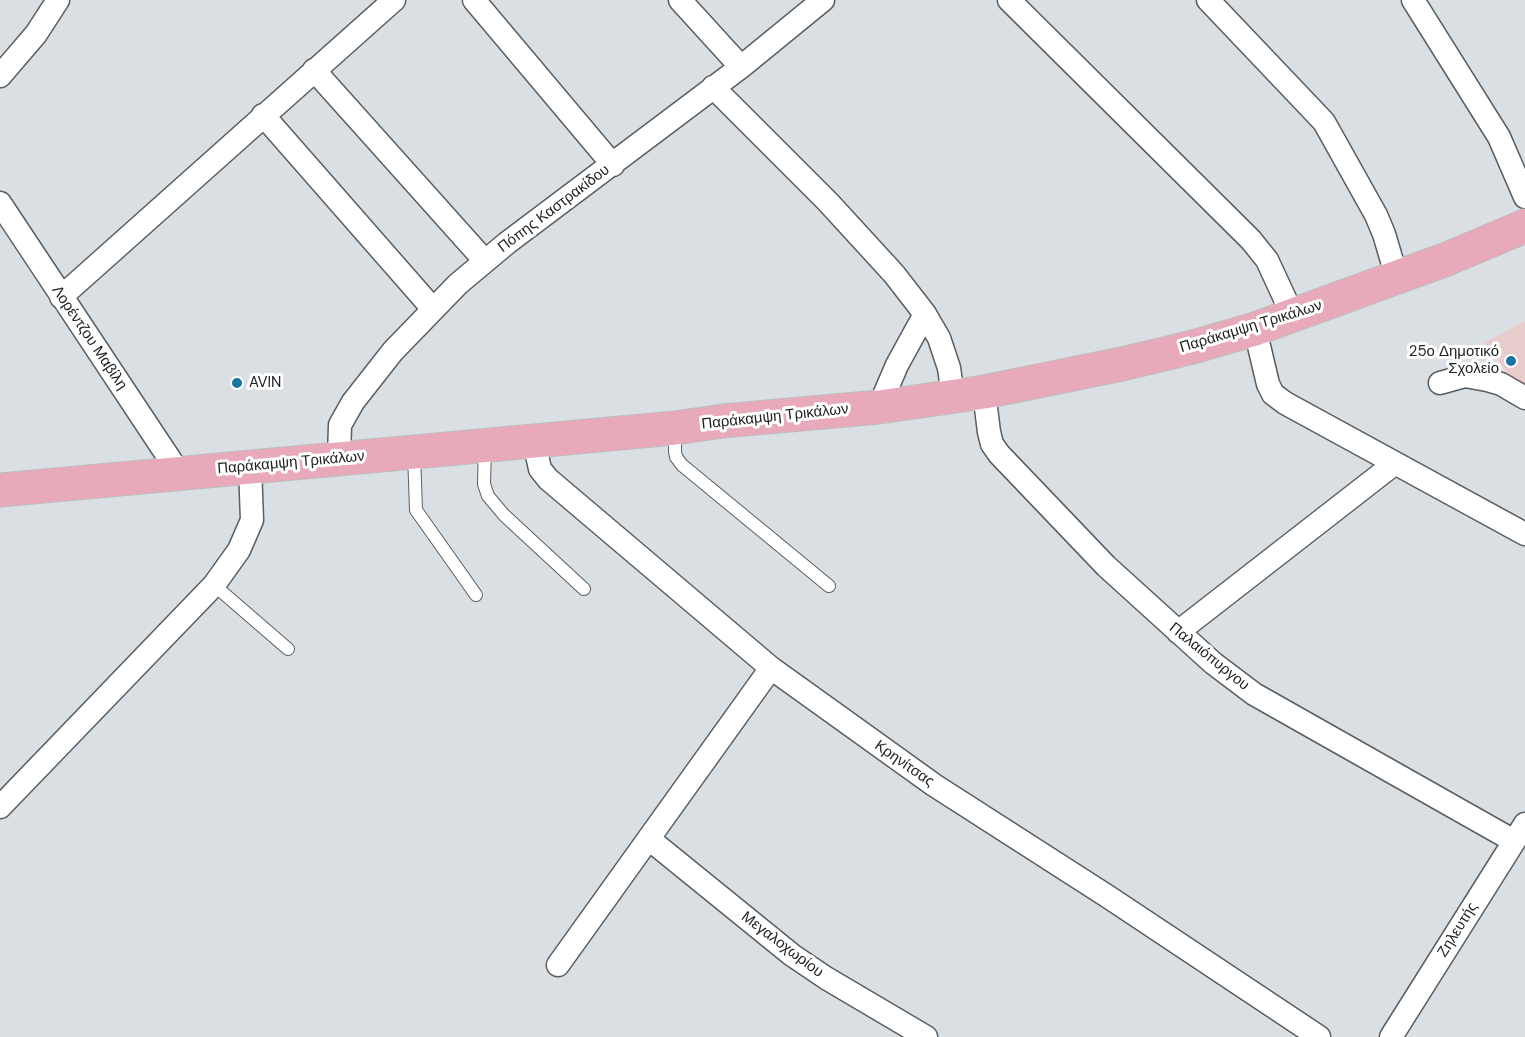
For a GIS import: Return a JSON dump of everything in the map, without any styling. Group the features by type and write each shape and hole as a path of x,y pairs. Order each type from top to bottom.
{"main road":[{"name":"Παράκαμψη Τρικάλων","path":"0,490 675,428 723,421 879,407 968,394 1154,357 1255,329 1397,278 1493,241 1525,226"}],"street":[{"path":"0,76 36,34 58,0"},
{"path":"61,297 394,0"},
{"path":"474,0 613,165"},
{"path":"680,0 741,66"},
{"name":"Πόπης Καστρακίδου","path":"339,458 340,425 353,402 393,351 433,309 485,261 613,165 823,0"},
{"path":"1009,0 1251,240 1267,260 1279,281 1293,316"},
{"path":"1208,0 1324,122 1376,215 1397,278"},
{"path":"1413,0 1499,137 1525,197"},
{"path":"314,70 485,261"},
{"name":"Παλαιόπυργου","path":"713,87 868,243 925,314 999,454 1106,566 1178,632 1254,694 1519,832"},
{"path":"263,115 433,309"},
{"name":"Λορέντζου Μαβίλη","path":"0,203 9,233 61,297 179,473"},
{"path":"879,407 912,336 925,314"},
{"path":"1255,329 1268,384 1273,394 1297,411 1525,534"},
{"path":"1440,383 1466,376 1501,384 1525,398"},
{"name":"Κρηνίτσας","path":"534,441 540,469 548,479 771,668 934,785 1107,896 1319,1037"},
{"path":"1178,632 1394,464"},
{"path":"0,807 214,585 239,550 252,520 250,467"},
{"path":"558,965 771,668"},
{"name":"Ζηλευτής","path":"1391,1037 1519,832"},
{"name":"Μεγαλοχωρίου","path":"649,839 792,955 826,978 926,1037"}],"lane":[{"path":"675,428 675,451 682,465 829,586"},
{"path":"485,445 484,484 488,496 504,515 584,589"},
{"path":"414,452 416,510 476,595"},
{"path":"214,585 288,649"}],"shaded area":[{"name":"25ο Δημοτικό Σχολείο","path":"1525,321 1525,386 1512,379 1484,343"}],"place":[{"name":"25ο Δημοτικό Σχολείο","path":"1511,361"},
{"name":"AVIN","path":"237,383"}]}
